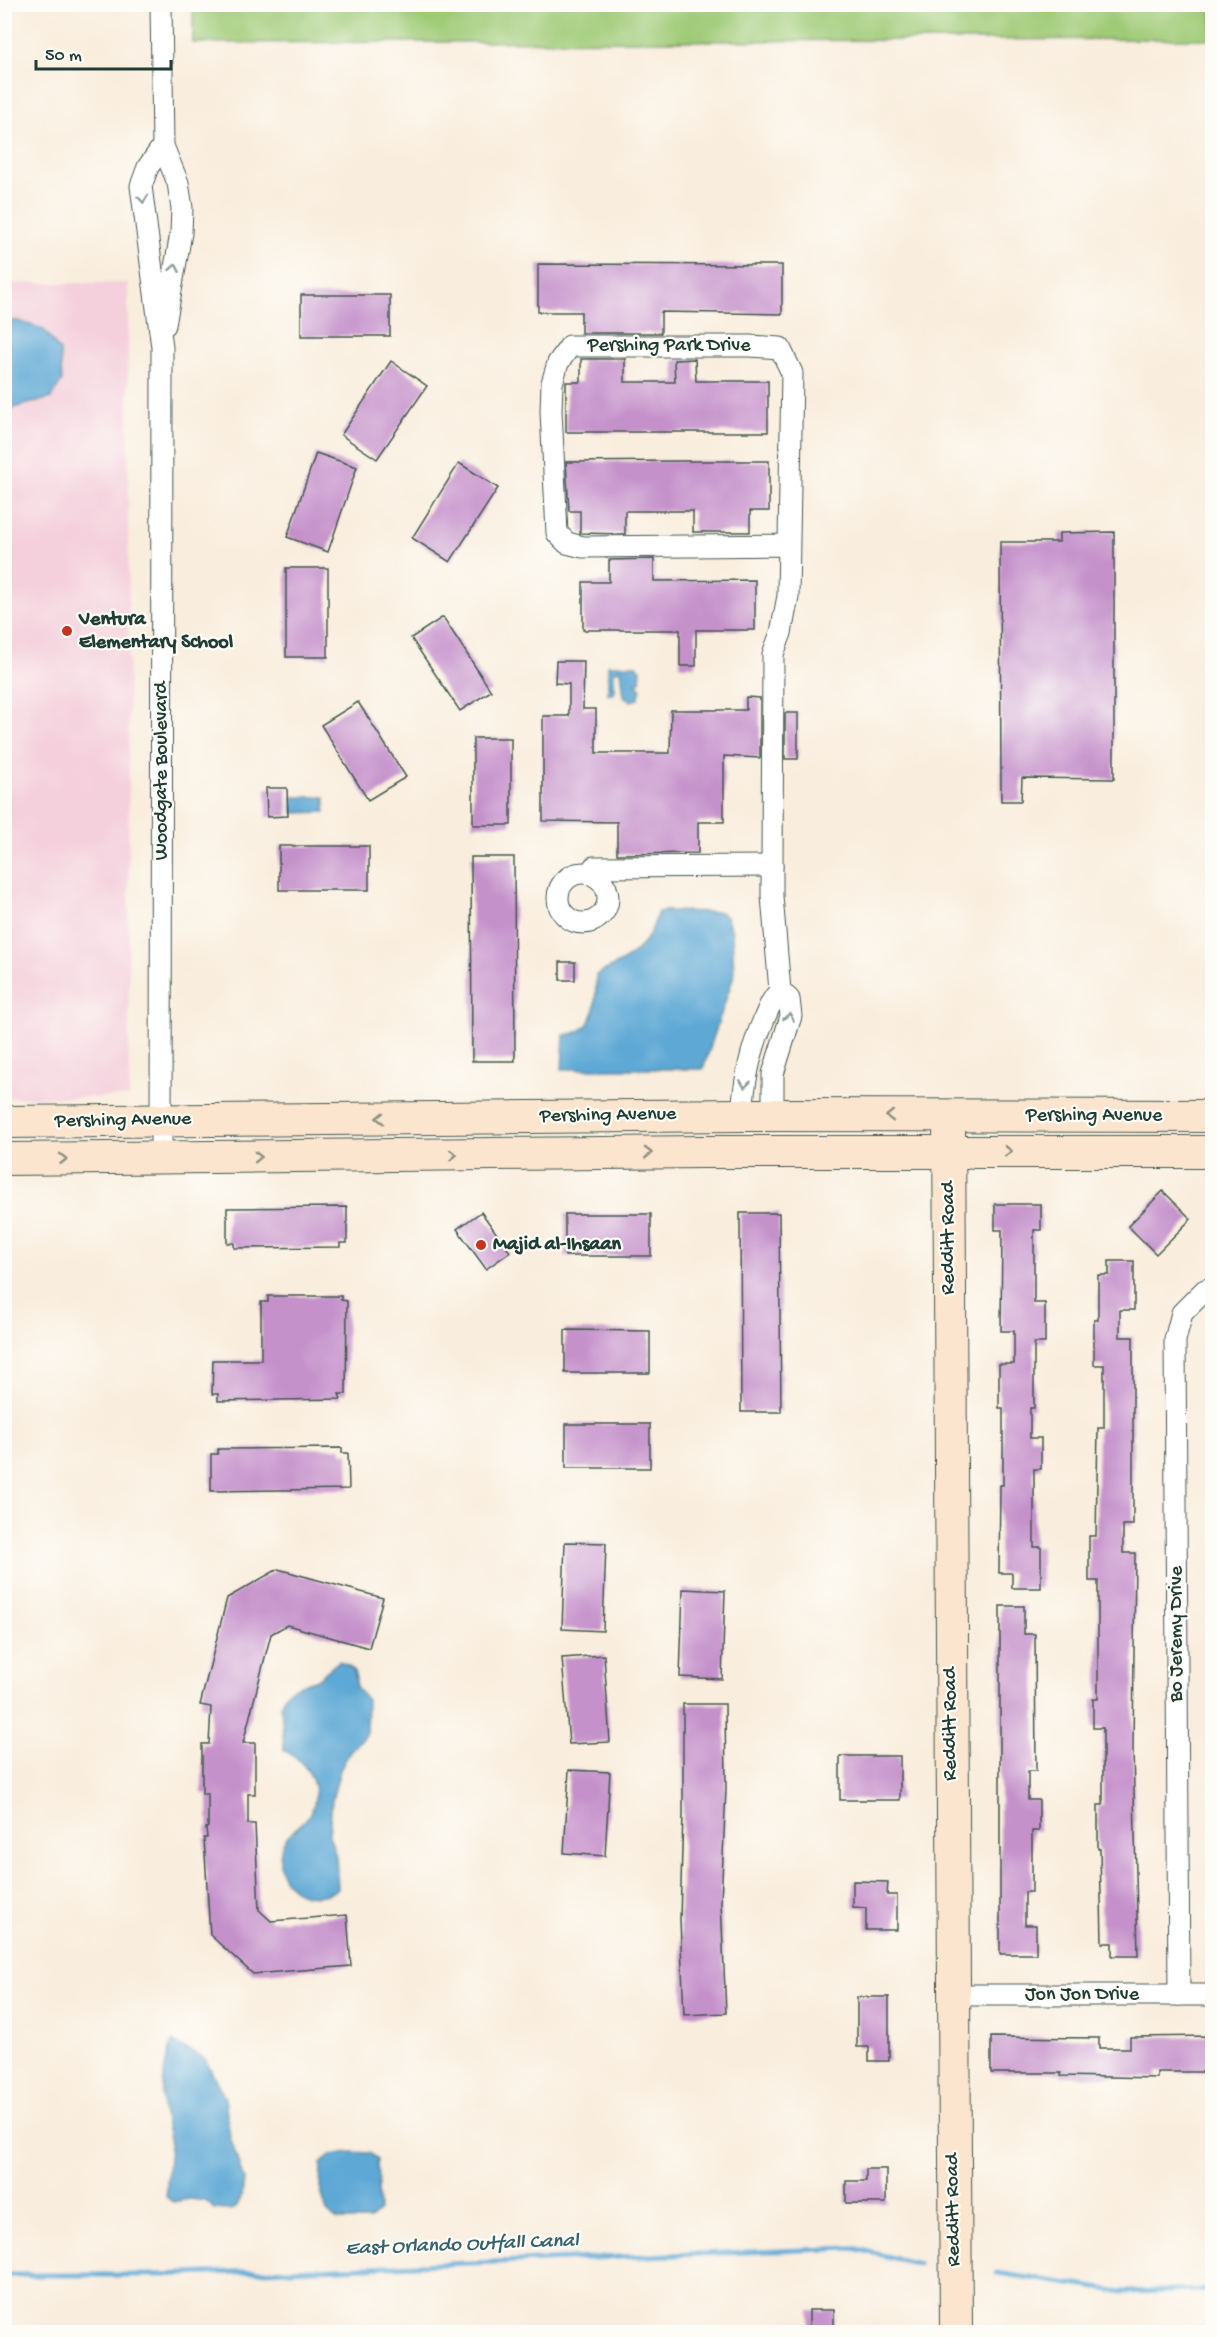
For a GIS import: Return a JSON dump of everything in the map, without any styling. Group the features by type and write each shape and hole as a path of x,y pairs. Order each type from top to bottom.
{"street":[{"name":"Woodgate Boulevard","path":"161,4 163,146 178,183 182,208 181,233 162,347"},
{"name":"Woodgate Boulevard","path":"161,1158 162,347 141,186 148,167 163,146"},
{"name":"Pershing Park Drive","path":"758,1115 774,1074 791,1016 789,999 780,992 772,896 772,866 773,654 781,633 788,596 789,545 792,373 780,348 750,345 570,345 558,363 552,382 551,411 557,533 567,543 583,547 789,545"},
{"path":"595,876 594,867 772,866"},
{"path":"758,1115 744,1082 754,1043 772,999 780,992"},
{"path":"754,1043 779,1052"},
{"name":"Pershing Avenue","path":"4,1122 758,1115 1212,1116"},
{"name":"Redditt Road","path":"949,1116 952,1995 956,2332"},
{"name":"Pershing Avenue","path":"4,1159 949,1151 1212,1152"},
{"name":"Bo Jeremy Drive","path":"1179,1995 1175,1340 1182,1313 1205,1290 1212,1288"},
{"name":"Jon Jon Drive","path":"952,1995 1212,1995"}],"shaded area":[{"name":"Ventura Elementary School","path":"4,283 128,283 129,1097 5,1098"}],"green space":[{"path":"1212,4 1212,39 193,43 193,5"}],"water":[{"path":"4,321 18,321 43,329 60,351 62,381 51,398 5,410"},
{"path":"608,665 637,665 637,668 641,669 640,682 636,683 641,689 638,699 631,701 624,696 621,670 614,671 614,694 608,694"},
{"path":"293,797 325,797 325,812 293,813"},
{"path":"658,912 720,912 726,917 732,932 734,975 703,1069 562,1069 564,1035 583,1029 593,1014 596,975 638,949 649,935"},
{"path":"339,1661 354,1671 356,1688 367,1700 366,1735 350,1752 340,1770 332,1800 329,1835 336,1856 338,1889 315,1896 295,1890 287,1883 280,1863 282,1845 291,1832 307,1818 315,1798 315,1788 307,1770 301,1762 284,1750 281,1704 285,1694 291,1689 317,1679"},
{"path":"172,2042 205,2059 225,2098 230,2137 244,2180 242,2196 236,2208 214,2209 206,2201 190,2199 173,2202 166,2197 170,2144 162,2096 165,2067"},
{"path":"349,2152 369,2153 377,2159 379,2211 369,2220 338,2220 327,2212 320,2187 321,2164 330,2155"}],"building":[{"path":"538,264 782,265 782,314 661,312 661,333 581,333 581,312 538,312"},
{"path":"301,295 390,295 390,336 301,336"},
{"path":"581,359 625,359 625,382 675,382 674,360 695,359 696,381 768,381 768,432 566,432 566,382 581,382"},
{"path":"391,361 427,386 377,459 341,435"},
{"path":"316,453 357,467 328,552 287,537"},
{"path":"769,461 769,511 750,511 750,532 693,532 693,511 625,511 625,534 580,533 580,511 569,511 566,462"},
{"path":"459,463 498,488 450,562 412,538"},
{"path":"1114,532 1114,779 1022,778 1021,801 1001,801 1000,542 1059,542 1059,533"},
{"path":"654,559 654,581 755,580 755,630 696,630 696,666 680,666 680,630 583,630 583,582 609,582 609,560"},
{"path":"286,568 328,568 328,657 286,657"},
{"path":"443,617 491,691 460,711 411,638"},
{"path":"556,661 584,661 583,709 596,709 596,753 670,753 671,710 746,710 746,697 760,698 760,758 724,756 724,822 698,822 698,853 617,854 617,822 543,821 543,716 569,716 569,684 555,683"},
{"path":"358,702 406,777 368,800 321,725"},
{"path":"785,713 798,713 798,759 785,759"},
{"path":"473,738 511,738 511,825 473,825"},
{"path":"266,788 287,788 288,816 267,817"},
{"path":"279,846 369,846 369,890 279,890"},
{"path":"471,857 514,857 515,1061 472,1061"},
{"path":"560,962 575,962 575,980 560,980"},
{"path":"1163,1191 1191,1219 1156,1254 1128,1226"},
{"path":"995,1204 1041,1204 1041,1230 1034,1230 1034,1303 1045,1303 1045,1343 1034,1343 1034,1408 1030,1408 1030,1438 1041,1438 1041,1469 1034,1469 1034,1547 1041,1547 1041,1588 1012,1588 1012,1573 999,1573 1000,1485 1003,1485 1003,1408 999,1408 999,1364 1014,1364 1014,1331 1001,1331 1002,1230 995,1230"},
{"path":"347,1207 347,1243 340,1243 340,1247 234,1248 234,1243 227,1243 227,1208"},
{"path":"481,1212 510,1252 486,1269 457,1229"},
{"path":"740,1213 779,1213 781,1412 741,1412"},
{"path":"565,1214 651,1214 651,1256 565,1256"},
{"path":"1109,1261 1134,1261 1134,1310 1120,1310 1120,1337 1133,1337 1133,1525 1123,1525 1123,1553 1135,1553 1133,1751 1138,1956 1112,1956 1112,1943 1102,1943 1100,1849 1098,1849 1098,1805 1103,1805 1103,1728 1093,1728 1093,1699 1098,1699 1098,1581 1089,1581 1089,1536 1096,1536 1098,1428 1104,1428 1104,1365 1094,1365 1094,1320 1098,1320 1098,1275 1109,1275"},
{"path":"268,1296 341,1296 341,1300 347,1301 346,1394 339,1394 341,1399 218,1401 218,1394 212,1394 213,1360 261,1360 261,1302 268,1302"},
{"path":"565,1330 650,1331 650,1373 565,1373"},
{"path":"566,1424 650,1424 650,1468 566,1468"},
{"path":"342,1448 342,1453 348,1453 349,1489 211,1491 211,1454 218,1454 218,1449"},
{"path":"565,1542 606,1543 603,1631 562,1629"},
{"path":"278,1569 383,1598 369,1648 287,1625 271,1634 243,1743 255,1743 255,1794 248,1794 248,1824 255,1824 259,1910 271,1921 347,1915 351,1966 253,1974 210,1935 204,1838 207,1838 206,1828 208,1827 208,1794 202,1794 202,1744 209,1744 211,1707 200,1705 227,1598"},
{"path":"683,1589 725,1591 722,1679 680,1677"},
{"path":"1000,1606 1024,1606 1024,1634 1035,1634 1036,1771 1028,1771 1028,1800 1039,1800 1039,1831 1032,1831 1032,1892 1025,1892 1025,1925 1036,1925 1036,1954 1000,1954"},
{"path":"604,1655 610,1742 569,1744 562,1658"},
{"path":"683,1704 725,1704 726,1789 721,1902 726,2013 684,2015 680,1920"},
{"path":"840,1756 900,1756 900,1800 840,1800"},
{"path":"569,1770 610,1772 605,1856 564,1853"},
{"path":"853,1881 888,1882 887,1895 897,1895 897,1930 866,1930 866,1908 853,1907"},
{"path":"857,1997 889,1997 889,2061 869,2061 869,2047 857,2047"},
{"path":"1212,2036 1212,2072 1157,2072 1157,2078 1061,2076 1061,2073 991,2073 991,2037 1099,2038 1099,2048 1130,2048 1130,2037"},
{"path":"866,2169 886,2169 886,2203 846,2203 846,2181 866,2181"},
{"path":"809,2310 834,2310 834,2332 809,2332"}],"waterway":[{"name":"East Orlando Outfall Canal","path":"4,2275 157,2275 853,2248 918,2264"},
{"name":"East Orlando Outfall Canal","path":"997,2273 1123,2292 1212,2290"}],"place":[{"name":"Ventura Elementary School","path":"67,631"},
{"name":"Majid al-Ihsaan","path":"481,1245"}]}
